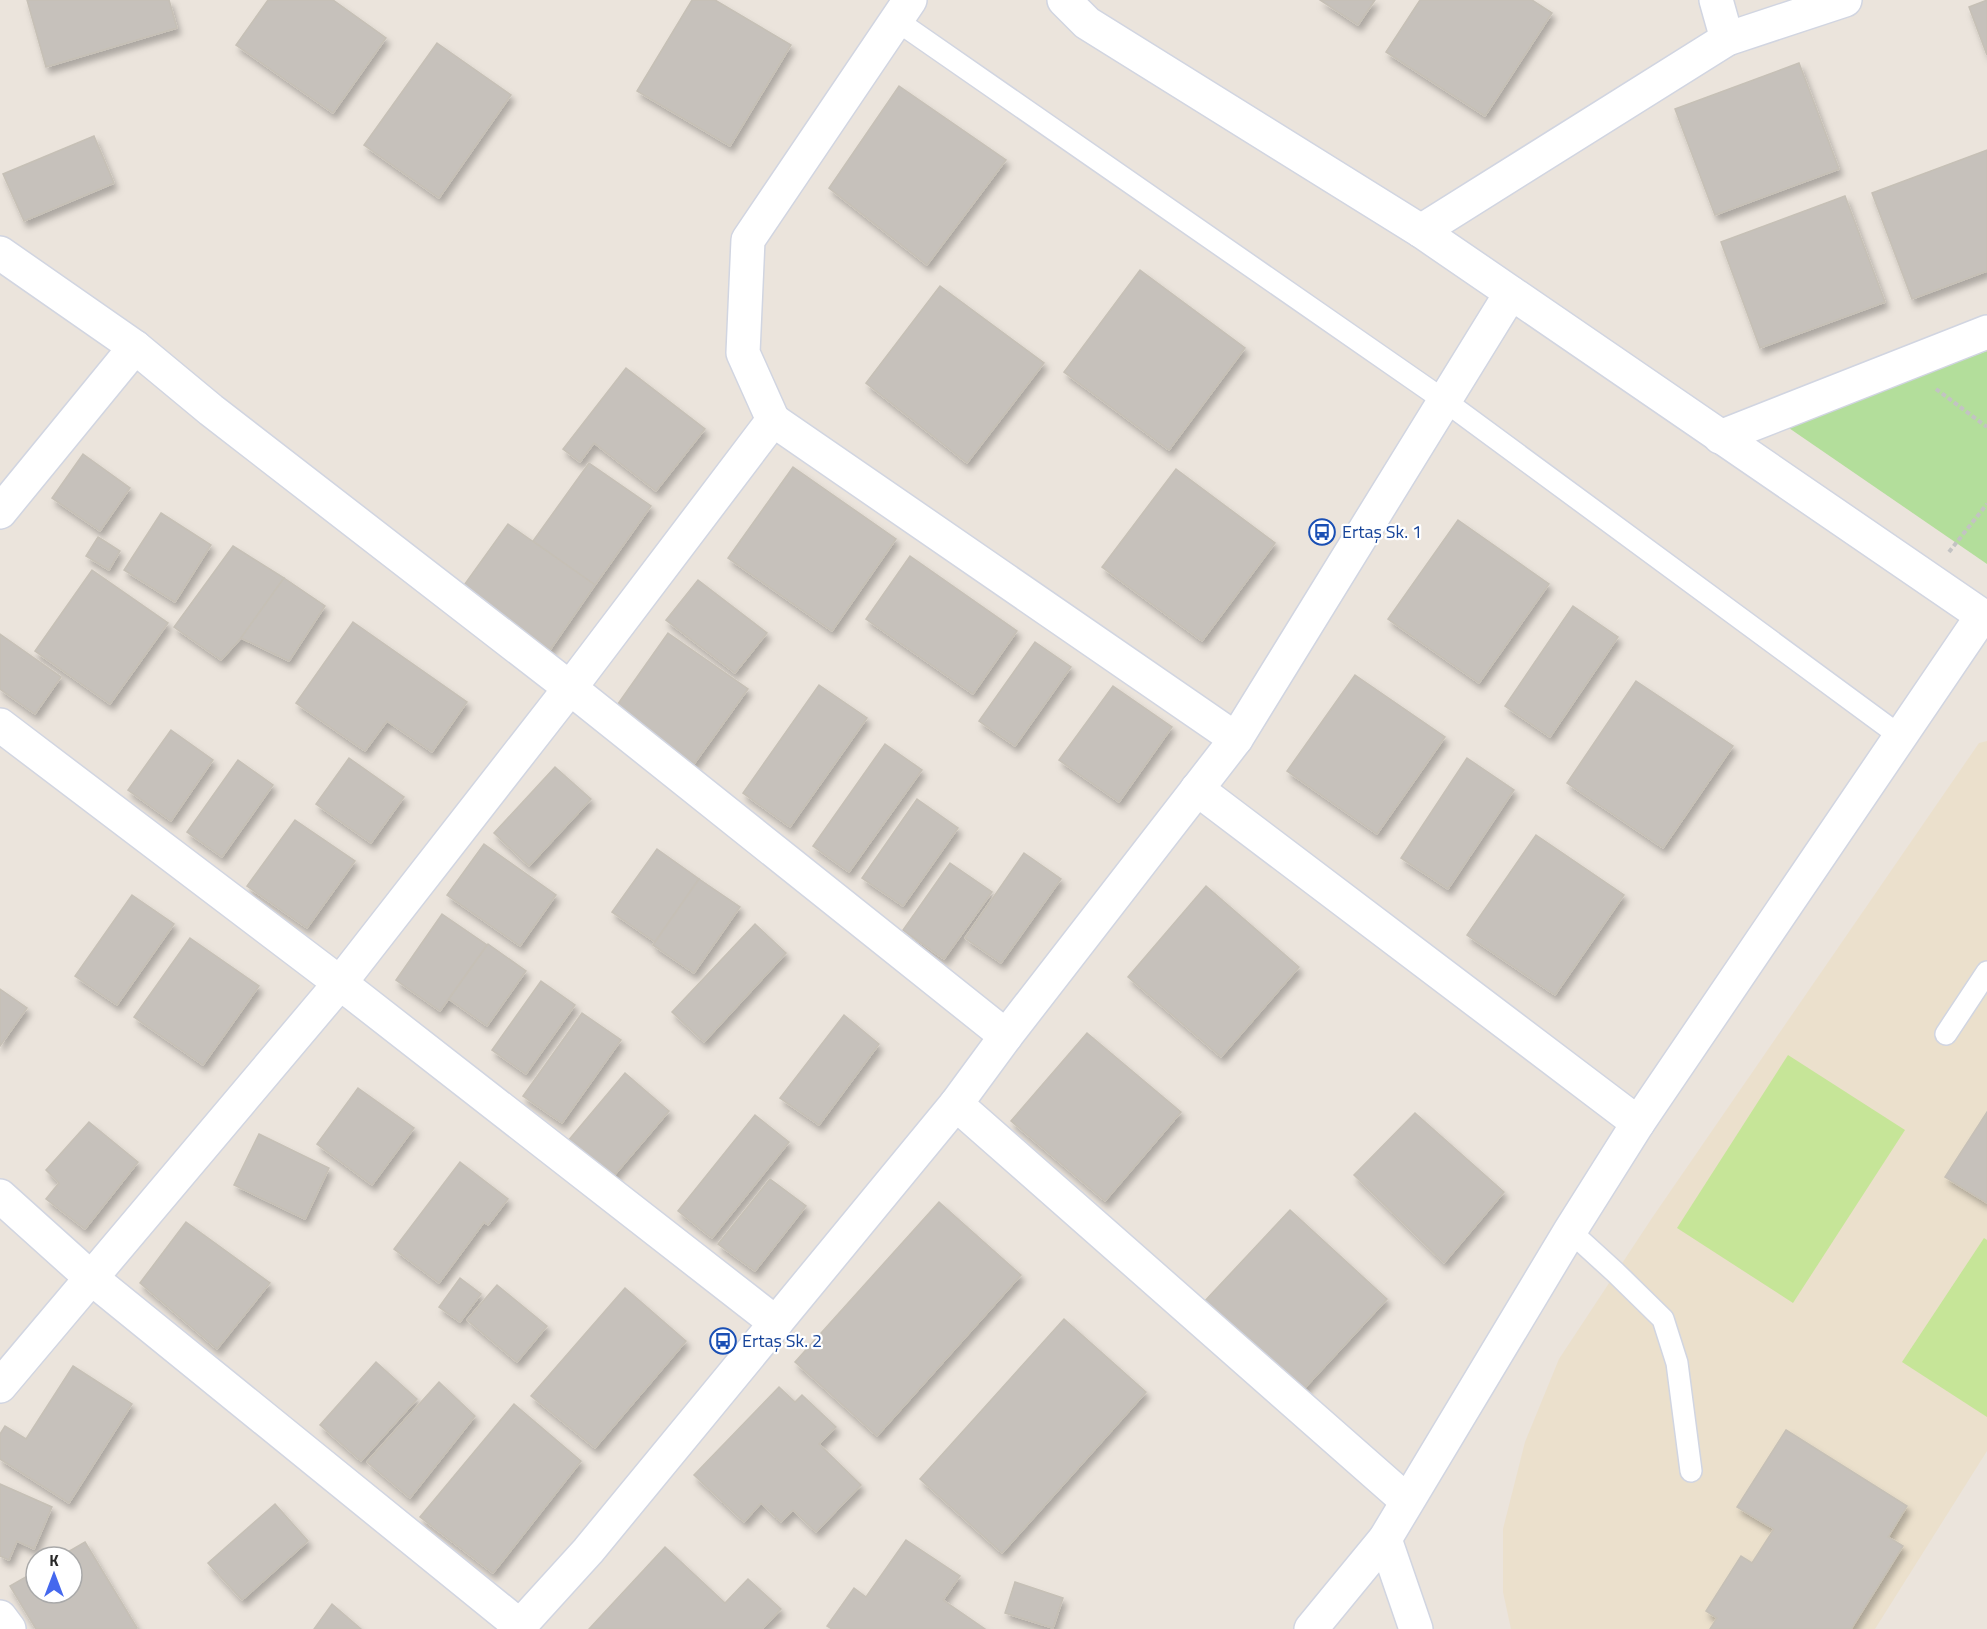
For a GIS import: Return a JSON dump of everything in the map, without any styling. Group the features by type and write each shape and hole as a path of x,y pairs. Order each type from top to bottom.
{"street":[{"path":"1064,0 1087,23 1421,231 1985,617 1900,736 1638,1123 1570,1231 1385,1539 1311,1629"},
{"path":"1716,0 1727,39"},
{"path":"1421,231 1727,39 1845,0"},
{"path":"903,10 748,240 743,352 773,420 1236,739"},
{"path":"0,253 135,347 211,410 570,688 1006,1036"},
{"path":"0,1196 90,1277 519,1628 588,1551 956,1104 1236,739 1511,293"},
{"path":"1720,437 1987,332"},
{"path":"2,501 135,347"},
{"path":"0,1386 340,982 570,688 773,420"},
{"path":"0,725 340,982 776,1323"},
{"path":"1197,789 1638,1123"},
{"path":"956,1104 1407,1501"},
{"path":"1385,1539 1416,1629"},
{"path":"0,1617 9,1629"}],"lane":[{"path":"903,10 1445,401 1900,736"},
{"path":"1946,1034 1987,972"},
{"path":"1570,1231 1663,1319 1677,1363 1690,1471"}],"path":[{"path":"1904,365 1987,427"},
{"path":"1928,578 1987,504"}],"shaded area":[{"path":"1987,741 1987,1451 1875,1629 1511,1629 1503,1592 1503,1529 1525,1442 1559,1359 1652,1218 1979,743"}],"green space":[{"path":"1987,351 1987,564 1786,426"},
{"path":"1788,1055 1905,1130 1793,1303 1677,1228"},
{"path":"1984,1238 1987,1240 1987,1417 1902,1362"}],"building":[{"path":"27,0 169,0 177,28 46,67"},
{"path":"268,0 333,0 386,38 333,113 236,45"},
{"path":"692,0 715,0 791,45 730,146 637,91"},
{"path":"1320,0 1375,0 1358,25"},
{"path":"1420,0 1532,0 1552,13 1485,116 1386,52"},
{"path":"1987,0 1987,55 1969,7"},
{"path":"437,43 511,95 439,198 364,145"},
{"path":"1799,63 1839,169 1715,215 1675,109"},
{"path":"899,86 1006,160 927,265 829,188"},
{"path":"94,136 114,183 24,221 3,174"},
{"path":"1987,150 1987,271 1912,299 1872,193"},
{"path":"1845,196 1885,302 1760,348 1721,242"},
{"path":"1140,270 1245,348 1169,450 1064,372"},
{"path":"940,286 1044,363 967,463 866,383"},
{"path":"626,368 705,429 656,491 594,443 580,462 563,449"},
{"path":"83,454 130,488 100,531 52,498"},
{"path":"589,463 651,506 595,585 533,541"},
{"path":"793,467 896,539 832,631 728,558"},
{"path":"1176,469 1275,543 1202,641 1102,567"},
{"path":"161,513 211,545 175,602 124,570"},
{"path":"1458,520 1549,584 1479,683 1388,619"},
{"path":"508,524 595,585 550,650 462,588"},
{"path":"98,537 120,551 109,570 86,556"},
{"path":"233,546 284,578 241,638 221,660 174,627"},
{"path":"910,556 1017,631 973,694 866,619"},
{"path":"92,570 168,623 110,704 35,651"},
{"path":"284,578 325,606 289,661 241,638"},
{"path":"698,580 767,633 735,673 666,620"},
{"path":"1573,606 1618,637 1550,737 1505,706"},
{"path":"353,622 467,702 432,752 387,721 365,751 296,703"},
{"path":"668,633 748,689 694,764 615,708"},
{"path":"0,634 61,677 35,714 0,689"},
{"path":"1035,642 1071,667 1015,746 979,721"},
{"path":"1355,675 1445,737 1377,834 1287,771"},
{"path":"1636,681 1733,746 1663,848 1567,783"},
{"path":"819,685 867,718 790,827 743,793"},
{"path":"1113,686 1172,727 1119,802 1059,760"},
{"path":"171,730 213,760 171,821 128,790"},
{"path":"885,744 922,770 849,872 813,846"},
{"path":"349,758 404,797 371,843 316,804"},
{"path":"1467,758 1514,790 1448,889 1401,858"},
{"path":"238,760 273,785 222,857 187,832"},
{"path":"555,767 591,799 529,866 494,833"},
{"path":"917,799 958,828 903,906 862,878"},
{"path":"295,820 355,861 307,928 247,886"},
{"path":"1536,835 1624,895 1555,995 1467,935"},
{"path":"484,844 556,895 520,946 447,895"},
{"path":"657,849 699,879 655,942 612,912"},
{"path":"1024,853 1061,879 1001,963 965,938"},
{"path":"950,863 992,892 944,959 903,930"},
{"path":"699,879 740,907 694,973 653,945"},
{"path":"1206,886 1299,967 1221,1057 1128,977"},
{"path":"132,895 174,924 117,1005 75,976"},
{"path":"442,914 487,945 440,1011 396,980"},
{"path":"755,924 786,953 704,1042 672,1012"},
{"path":"190,938 259,986 203,1065 134,1017"},
{"path":"488,944 526,971 487,1026 449,999"},
{"path":"541,981 575,1005 526,1074 492,1050"},
{"path":"0,989 27,1008 0,1046"},
{"path":"582,1013 621,1040 562,1123 523,1096"},
{"path":"844,1015 879,1044 819,1125 780,1098"},
{"path":"1087,1033 1181,1112 1105,1201 1011,1121"},
{"path":"625,1073 669,1111 612,1178 568,1141"},
{"path":"358,1088 414,1128 372,1185 317,1144"},
{"path":"1987,1112 1987,1203 1945,1177"},
{"path":"1415,1113 1504,1192 1444,1263 1354,1175"},
{"path":"755,1115 789,1142 712,1238 678,1211"},
{"path":"89,1122 138,1162 85,1229 46,1199 59,1183 46,1170"},
{"path":"259,1134 329,1168 305,1219 234,1185"},
{"path":"460,1162 508,1199 488,1225 484,1222 439,1283 394,1249"},
{"path":"770,1179 806,1206 755,1271 718,1244"},
{"path":"939,1202 1021,1275 877,1436 795,1362"},
{"path":"1290,1210 1387,1299 1301,1392 1203,1303"},
{"path":"186,1222 270,1283 217,1349 140,1283"},
{"path":"460,1278 481,1294 460,1322 439,1307"},
{"path":"497,1285 547,1326 517,1362 467,1320"},
{"path":"625,1288 686,1341 595,1448 531,1396"},
{"path":"1064,1319 1146,1392 1002,1553 920,1479"},
{"path":"376,1362 417,1399 361,1461 320,1425"},
{"path":"73,1366 132,1404 69,1503 0,1459 0,1434 5,1426 26,1439"},
{"path":"439,1382 475,1416 410,1498 367,1462"},
{"path":"779,1387 795,1402 802,1395 836,1427 819,1444 861,1485 816,1532 793,1510 781,1522 761,1503 744,1522 694,1475"},
{"path":"514,1404 581,1461 493,1573 420,1517"},
{"path":"1786,1430 1907,1506 1888,1537 1903,1546 1851,1629 1710,1629 1717,1618 1706,1611 1741,1556 1752,1563 1774,1529 1737,1507"},
{"path":"0,1484 52,1507 36,1545 26,1545 17,1541 9,1560 0,1556"},
{"path":"275,1504 308,1541 242,1600 208,1563"},
{"path":"906,1540 960,1576 943,1600 985,1629 832,1629 827,1626 854,1588 866,1597"},
{"path":"85,1542 136,1629 36,1629 10,1586 24,1578 24,1605 84,1605 84,1545 80,1545"},
{"path":"665,1547 725,1603 748,1579 781,1609 762,1629 589,1629"},
{"path":"1015,1582 1063,1598 1053,1628 1005,1613"},
{"path":"332,1604 361,1629 314,1629"}],"place":[{"name":"Ertaş Sk. 1","path":"1322,532"},
{"name":"Ertaş Sk. 2","path":"723,1341"}]}
